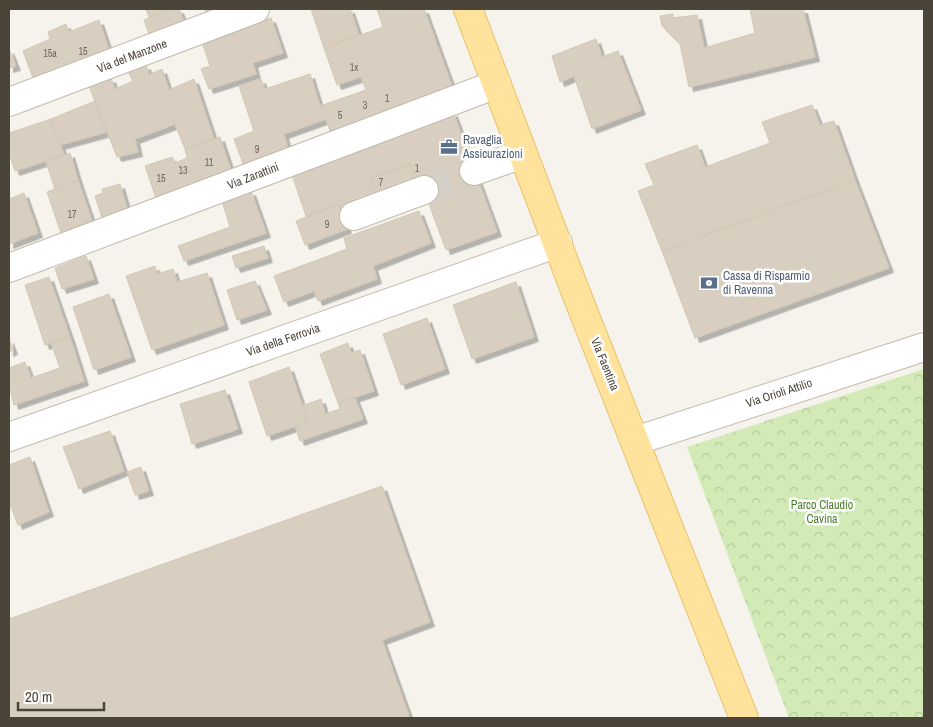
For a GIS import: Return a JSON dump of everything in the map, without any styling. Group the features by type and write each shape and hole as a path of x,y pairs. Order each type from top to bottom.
{"main road":[{"name":"Via Faentina","path":"468,9 744,718"}],"street":[{"name":"Via del Manzone","path":"9,102 255,9"},
{"name":"Via Zarattini","path":"9,268 497,84"},
{"path":"474,171 523,154"},
{"path":"354,216 424,190"},
{"name":"Via della Ferrovia","path":"9,436 558,243"},
{"name":"Via Orioli Attilio","path":"635,440 924,347"}],"green space":[{"name":"Parco Claudio Cavina","path":"924,369 924,718 789,718 687,447"}],"building":[{"path":"146,9 173,9 149,18"},
{"path":"173,9 179,9 185,25 150,37 144,20"},
{"path":"205,9 227,9 207,16"},
{"path":"311,9 350,9 359,35 324,48"},
{"path":"377,9 424,9 453,89 331,134 326,119 284,134 288,149 244,166 234,139 254,131 239,86 261,79 265,89 310,74 320,106 366,90 361,77 337,85 324,48 383,27"},
{"path":"750,9 803,9 815,57 689,87 680,44 662,26 660,16 673,14 673,18 697,15 704,48 755,33"},
{"path":"271,18 283,53 253,63 256,74 209,89 201,69 210,66 202,42"},
{"path":"99,20 110,53 34,81 23,51 50,39 48,32 66,24 69,32"},
{"path":"596,39 602,57 618,51 641,110 592,129 574,76 560,82 552,56"},
{"path":"9,49 16,66 9,68"},
{"path":"146,65 149,75 162,69 169,90 194,79 214,139 185,149 175,124 135,139 138,152 117,157 89,86 111,78 115,89 133,81 128,71"},
{"path":"95,101 107,132 60,145 51,119"},
{"path":"812,105 820,125 834,121 855,180 662,251 638,191 654,185 645,164 697,145 705,167 770,143 762,122"},
{"path":"453,112 497,232 446,250 421,182 418,183 410,164 370,179 377,198 341,211 339,204 306,216 291,172"},
{"path":"51,119 64,155 15,171 9,152 9,133"},
{"path":"220,137 231,170 156,198 145,166 172,157 175,163 187,158 185,149"},
{"path":"70,153 78,180 55,189 46,162"},
{"path":"410,164 418,183 377,198 370,179"},
{"path":"78,180 92,221 61,233 47,192"},
{"path":"855,180 889,268 695,338 662,251"},
{"path":"120,184 127,208 102,218 95,196 103,193 102,189"},
{"path":"251,191 266,233 184,261 178,246 230,227 222,201"},
{"path":"24,193 38,233 9,244 9,199"},
{"path":"339,204 347,229 305,245 296,221"},
{"path":"419,211 431,243 373,266 377,279 318,301 314,291 284,302 274,276 347,249 344,238"},
{"path":"264,246 268,258 236,268 232,256"},
{"path":"86,256 94,279 62,289 55,268"},
{"path":"155,266 157,274 173,269 177,282 207,273 224,325 152,350 126,276"},
{"path":"49,277 70,337 45,345 25,285"},
{"path":"255,281 267,310 237,320 227,290"},
{"path":"516,282 534,337 472,359 453,305"},
{"path":"109,294 131,357 94,370 73,307"},
{"path":"427,318 445,369 401,385 383,334"},
{"path":"70,337 84,381 14,405 9,385 9,368 25,362 31,378 60,368 51,343"},
{"path":"9,339 13,350 9,352"},
{"path":"348,343 351,353 360,350 374,391 338,403 320,354"},
{"path":"289,367 308,422 267,436 249,382"},
{"path":"225,390 238,429 192,444 180,404"},
{"path":"355,398 363,419 300,441 295,426 308,422 302,406 321,399 325,414 340,409 338,403"},
{"path":"110,431 124,471 79,489 63,447"},
{"path":"30,457 49,512 18,525 9,502 9,465"},
{"path":"141,467 149,491 135,495 127,472"},
{"path":"382,486 430,622 382,640 409,716 404,718 9,718 9,619"}],"tunnel":[{"path":"424,190 474,171"}],"place":[{"name":"Ravaglia Assicurazioni","path":"449,147"},
{"name":"Cassa di Risparmio di Ravenna","path":"709,283"}]}
